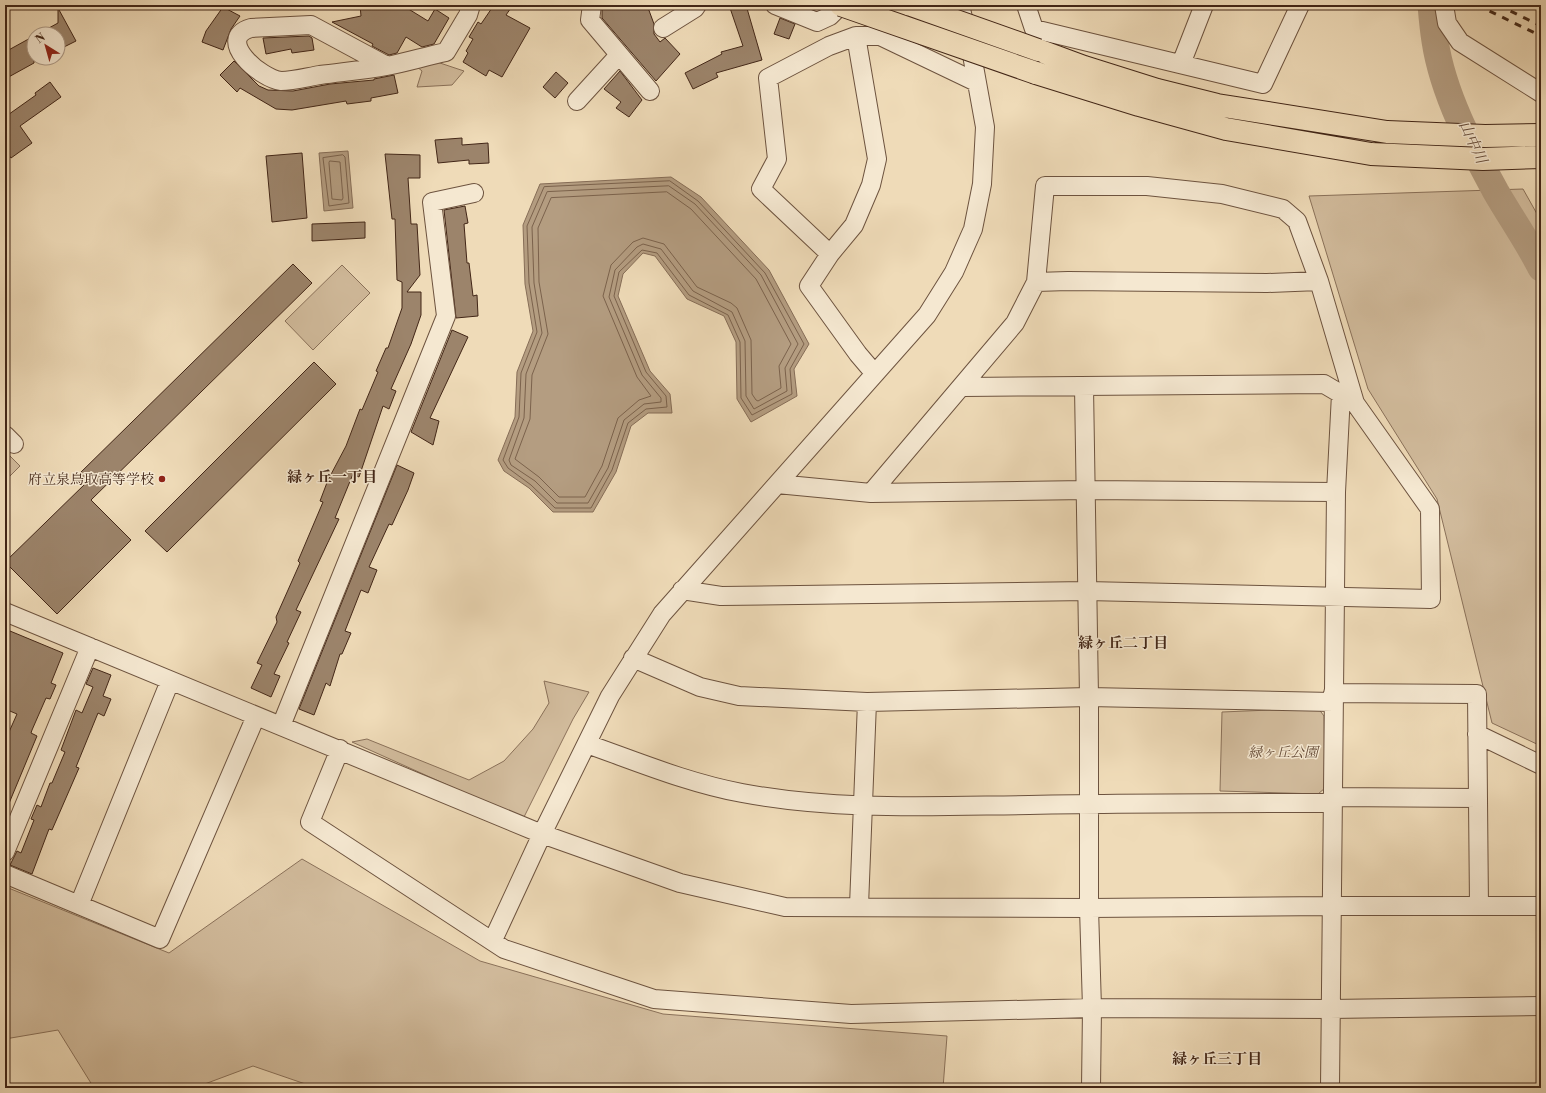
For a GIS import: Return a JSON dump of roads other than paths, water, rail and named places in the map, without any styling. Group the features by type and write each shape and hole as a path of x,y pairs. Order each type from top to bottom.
{"highway":[{"path":"841,5 1036,73 1139,106 1226,129 1305,141 1371,154 1483,159 1541,157"},
{"path":"911,5 1084,67 1157,90 1217,105 1387,132 1485,136 1541,135"}],"street":[{"path":"387,66 311,25 251,28 242,33 238,41 238,46 242,55 260,73 280,81 387,66 446,52 468,15 471,5"},
{"path":"592,5 590,20 650,91"},
{"path":"663,28 695,8 697,5"},
{"path":"775,5 817,22 830,16 841,5"},
{"path":"493,940 542,834 610,696 632,658 662,614 927,315 954,272 973,229 982,184 985,127 972,55 960,5"},
{"path":"1026,5 1034,28 1263,84 1300,5"},
{"path":"1181,64 1204,5"},
{"path":"1444,5 1447,23 1460,42 1541,94"},
{"path":"830,254 762,188 777,159 768,78 829,46 856,36 880,36 976,82"},
{"path":"856,36 878,159 870,185 854,225 830,254 809,286 858,354 875,374"},
{"path":"577,101 619,55"},
{"path":"872,493 963,387 1015,323 1036,282 1045,186 1147,186 1222,194 1283,209 1297,221 1319,281 1348,398 1336,492 1330,1088"},
{"path":"281,726 446,316 432,202 474,193"},
{"path":"1036,282 1267,283 1319,281"},
{"path":"682,590 721,596 1087,591 1334,598 1432,599 1430,509 1348,398 1324,384 963,387"},
{"path":"1084,387 1089,697 1089,908 1092,1008 1091,1088"},
{"path":"777,484 872,493 1086,490 1336,492"},
{"path":"5,612 170,681 340,749 542,834 680,883 721,894 785,907 859,906 1089,908 1541,906"},
{"path":"5,852 90,648"},
{"path":"632,658 700,688 739,696 867,702 1089,697 1333,698 1477,694 1479,906"},
{"path":"79,905 170,681"},
{"path":"859,906 867,702"},
{"path":"5,874 160,939 256,716"},
{"path":"1477,734 1541,765"},
{"path":"587,744 690,781 742,793 809,803 863,807 1478,798"},
{"path":"340,749 310,822 493,940 504,949 654,999 851,1014 1092,1008 1330,1009 1541,1006"}],"water":[{"path":"348,151 353,208 324,211 319,153"},
{"path":"671,177 701,197 769,270 809,344 794,369 797,396 751,422 737,399 736,342 724,316 687,299 655,256 643,253 623,274 618,296 650,371 670,394 672,413 648,413 631,426 616,472 593,512 553,512 529,488 504,471 498,460 515,417 517,372 533,331 525,284 523,225 540,184"}],"waterway":[{"name":"山中川","path":"1431,5 1434,36 1439,61 1451,100 1468,138 1496,192 1541,268"}],"railway":[{"path":"1477,5 1541,36"},
{"path":"1498,5 1541,26"}],"place":[{"name":"府立泉鳥取高等学校","path":"162,479"}],"district":[{"name":"緑ヶ丘一丁目","path":"332,477"},
{"name":"緑ヶ丘二丁目","path":"1123,643"},
{"name":"緑ヶ丘三丁目","path":"1217,1059"}],"park label":[{"name":"緑ヶ丘公園","path":"1283,752"}]}
